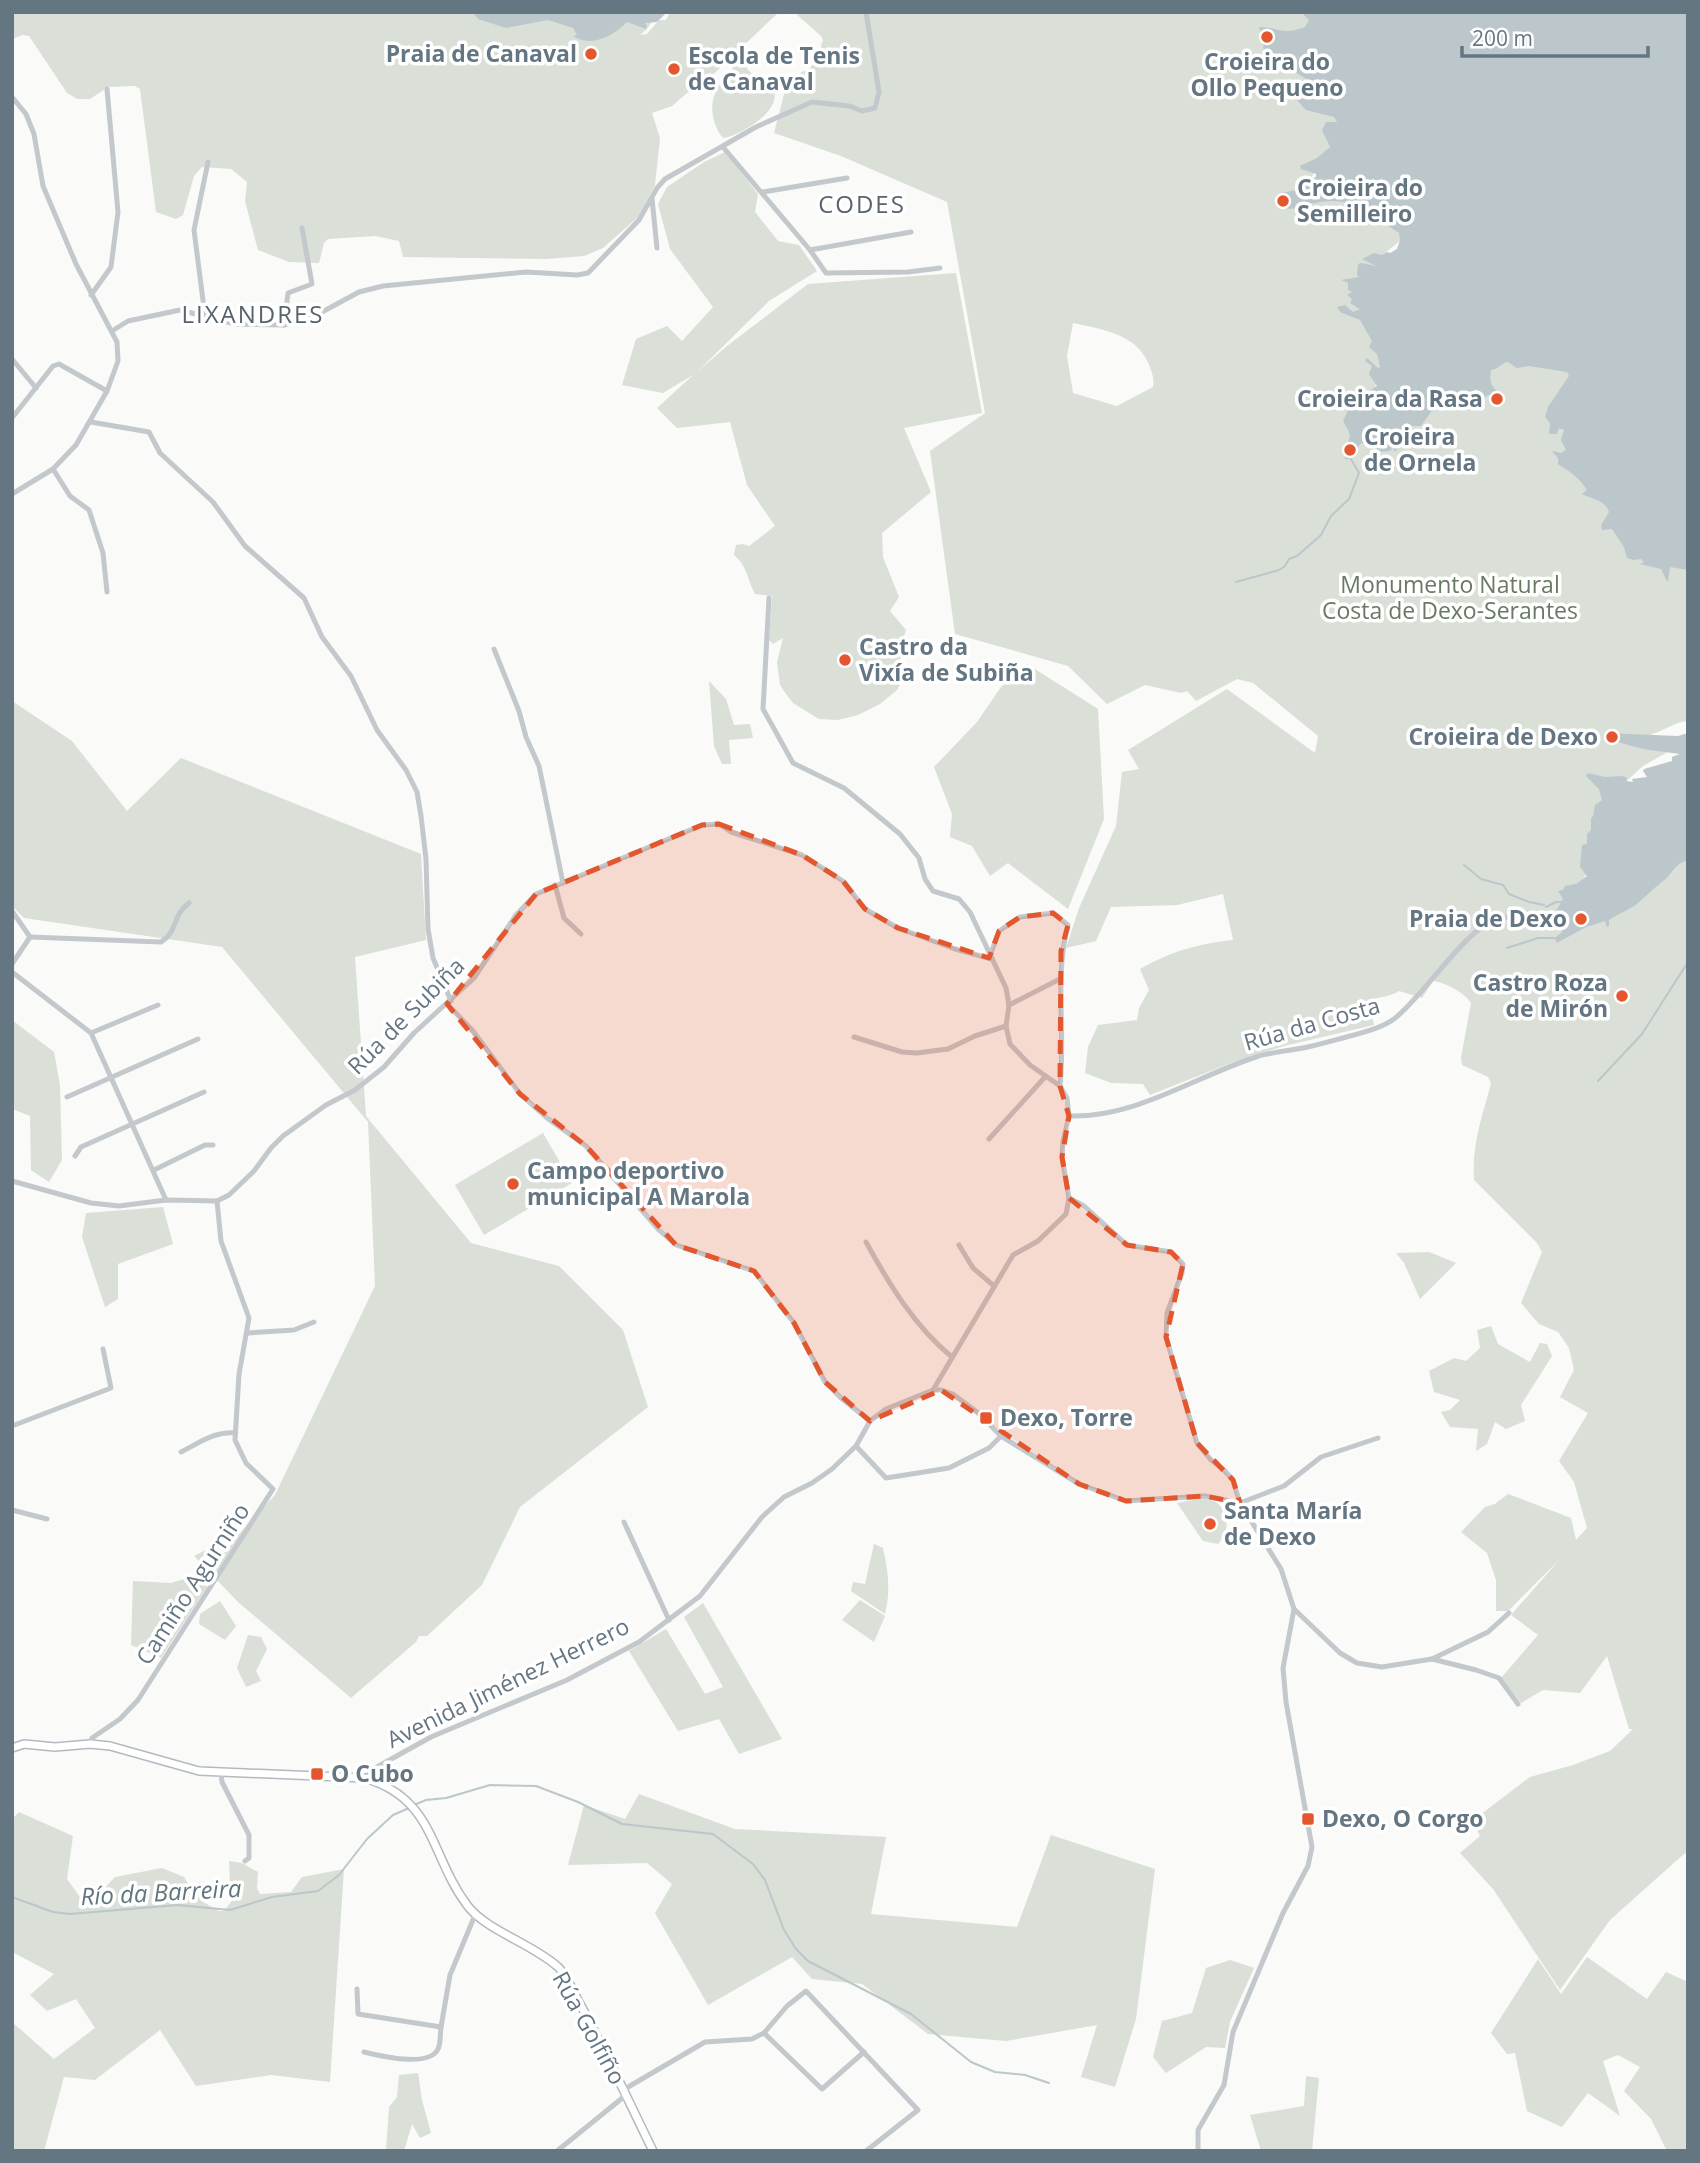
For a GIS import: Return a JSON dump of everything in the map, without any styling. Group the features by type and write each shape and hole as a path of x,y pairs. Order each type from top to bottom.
{"main road":[{"path":"12,1748 24,1744 54,1747 90,1744 110,1746 198,1771 363,1778"},
{"name":"Rúa Golfiño","path":"363,1778 379,1783 415,1809 431,1833 465,1903 475,1915 538,1952 561,1969 653,2151"}],"street":[{"path":"112,331 128,321 180,310 234,324 284,325 311,318 359,292 383,286 526,272 577,275 588,273 639,220 665,179 756,127 812,102 849,106 862,111 876,108 879,92 866,12"},
{"path":"91,295 111,267 118,212 107,89"},
{"path":"12,97 26,114 43,186 91,295 117,342 118,360 107,391 76,445 53,469 12,494"},
{"path":"723,147 763,192 826,273 908,272 940,268"},
{"path":"205,316 194,230 208,162"},
{"path":"763,192 847,178"},
{"path":"652,198 657,248"},
{"path":"284,325 288,293 312,284 302,228"},
{"path":"810,250 911,232"},
{"path":"12,359 36,388"},
{"path":"12,418 53,366 59,364 107,391"},
{"path":"91,422 149,432 160,453 213,502 245,546 304,598 322,637 351,677 377,730 406,770 417,792 426,859 428,929 433,958 449,1002 520,1094 547,1118 586,1146 659,1230 676,1245 754,1271 794,1323 825,1382 870,1421 887,1409 933,1390 942,1390 953,1394 977,1412 1002,1436 1079,1484 1126,1500 1205,1496 1240,1503 1284,1486 1321,1457 1378,1438"},
{"path":"53,469 70,496 89,510 103,554 107,592"},
{"path":"769,598 763,709 793,763 844,788 900,834 919,858 925,879 933,891 959,899 970,912 1006,988 1009,1005 1006,1026 1010,1044 1045,1077 1060,1086 1067,1098 1069,1116 1062,1157 1069,1198 1066,1214 1038,1241 1013,1255 933,1390"},
{"path":"494,649 539,766 563,883"},
{"name":"Rúa de Subiña","path":"217,1201 229,1195 254,1171 283,1136 326,1105 355,1090 384,1067 414,1033 474,978 516,915 536,894 702,825 719,824 731,832 802,855 844,881 865,909 898,928 955,950 991,956"},
{"path":"555,885 564,918 582,934"},
{"path":"30,937 161,942 168,937 179,910 189,903"},
{"path":"12,911 30,937"},
{"path":"991,956 999,931 1020,917 1053,913 1068,925 1061,951 1063,1038 1060,1086"},
{"name":"Rúa da Costa","path":"1069,1116 1093,1117 1144,1104 1195,1080 1258,1056 1306,1048 1375,1029 1394,1019 1441,972 1461,947 1487,924 1500,918 1534,917"},
{"path":"12,964 30,937"},
{"path":"12,972 91,1033 166,1200"},
{"path":"1009,1005 1060,979"},
{"path":"91,1033 158,1005"},
{"path":"854,1037 902,1052 917,1053 948,1049 975,1036 1006,1026"},
{"path":"67,1097 198,1038"},
{"path":"989,1139 1045,1077"},
{"path":"75,1156 81,1147 204,1092"},
{"path":"154,1170 205,1146 213,1145"},
{"path":"12,1181 91,1203 119,1206 166,1200 217,1201"},
{"path":"1069,1198 1084,1206 1127,1245 1171,1252 1183,1264 1167,1313 1166,1337 1197,1443 1233,1480 1240,1503 1281,1569 1294,1609 1340,1653 1357,1663 1382,1667 1432,1659 1488,1632 1508,1613"},
{"name":"Camiño Agurniño","path":"90,1744 92,1738 120,1719 138,1700 273,1489 246,1463 235,1440 239,1374 249,1318 222,1241 217,1201"},
{"path":"866,1242 884,1276 931,1340 952,1357"},
{"path":"960,1245 973,1268 994,1286"},
{"path":"247,1333 294,1330 314,1322"},
{"path":"12,1426 111,1388 103,1349"},
{"name":"Avenida Jiménez Herrero","path":"363,1778 375,1768 431,1737 531,1696 639,1642 700,1596 762,1517 784,1497 832,1469 856,1446 870,1421"},
{"path":"181,1452 213,1435 235,1433"},
{"path":"856,1446 886,1478 949,1468 989,1448 1002,1436"},
{"path":"12,1510 47,1519"},
{"path":"624,1522 669,1620"},
{"path":"1198,2151 1198,2130 1224,2085 1233,2032 1283,1913 1308,1866 1312,1847 1286,1702 1283,1668 1294,1609"},
{"path":"1432,1659 1499,1678 1518,1704"},
{"path":"221,1773 222,1782 249,1835 249,1858 245,1861"},
{"path":"364,2052 390,2058 425,2058 435,2053 439,2047 450,1975 475,1915"},
{"path":"357,1989 358,2014 441,2027"},
{"path":"558,2151 625,2092 705,2042 752,2039 764,2033 787,2006 806,1991 918,2110 866,2151"},
{"path":"764,2033 822,2089 864,2052"}],"highlighted area":[{"path":"719,824 802,855 843,881 865,909 898,928 989,958 999,931 1020,917 1053,913 1068,925 1061,951 1060,1086 1069,1116 1062,1157 1069,1198 1127,1245 1171,1252 1183,1264 1166,1337 1197,1443 1233,1480 1240,1503 1205,1496 1126,1501 1079,1484 941,1390 870,1421 825,1382 794,1323 754,1271 676,1245 586,1146 520,1094 447,1004 536,894 702,825"}],"green space":[{"path":"12,12 659,12 642,35 647,34 659,20 666,20 670,12 779,12 705,82 702,80 672,106 652,113 660,138 655,185 638,217 603,248 584,256 546,259 403,257 399,241 375,236 328,239 324,243 319,263 289,262 258,250 245,201 247,182 231,169 202,167 194,176 183,215 176,219 156,212 140,89 135,86 108,87 90,99 77,99 67,93 29,36 12,39"},
{"name":"Monumento Natural Costa de Dexo-Serantes","path":"794,12 1325,12 1343,69 1340,90 1343,104 1332,143 1311,178 1391,192 1401,240 1380,257 1368,276 1384,345 1372,396 1489,362 1555,355 1688,546 1688,721 1652,734 1651,736 1671,750 1643,766 1620,787 1593,873 1585,876 1575,890 1625,902 1688,856 1688,1855 1685,1853 1610,1920 1560,1990 1493,1889 1460,1853 1480,1836 1472,1821 1530,1777 1610,1751 1633,1729 1629,1729 1607,1656 1580,1693 1543,1690 1521,1703 1501,1678 1538,1635 1511,1615 1560,1559 1508,1611 1496,1611 1496,1580 1487,1553 1461,1532 1485,1507 1495,1504 1508,1494 1571,1518 1576,1540 1587,1528 1574,1482 1559,1461 1588,1413 1560,1397 1574,1370 1569,1348 1558,1332 1539,1324 1521,1303 1542,1252 1537,1243 1474,1180 1476,1142 1491,1083 1488,1077 1462,1065 1471,1003 1454,989 1433,981 1422,998 1399,991 1369,1002 1374,1025 1284,1046 1231,1063 1150,1095 1143,1084 1111,1083 1085,1073 1088,1047 1098,1025 1137,1020 1139,1008 1149,990 1140,969 1185,949 1233,940 1223,894 1177,905 1111,907 1096,941 1066,948 1079,908 1116,826 1122,772 1139,769 1128,750 1227,689 1315,753 1318,736 1253,683 1237,679 1196,701 1187,691 1181,693 1145,685 1107,704 1068,666 955,634 930,451 985,413 947,202 841,156 774,133 788,79 810,68 817,58 823,40","holes":["1073,323 1109,331 1139,348 1151,370 1153,387 1117,406 1073,393 1067,356"]},
{"path":"741,57 752,74 769,84 775,97 772,105 758,121 723,138 714,120 713,100 718,87 732,75 733,61"},
{"path":"725,152 758,194 755,212 778,241 799,245 817,271 769,301 697,372 808,284 956,273 982,413 904,428 931,492 882,533 883,557 899,597 890,611 906,630 899,651 902,681 897,690 880,704 858,715 838,720 819,719 793,703 780,685 777,662 783,638 773,644 769,640 772,596 755,594 745,569 734,555 736,545 749,546 775,526 747,485 730,422 677,428 657,408 693,375 663,393 622,385 636,339 667,326 682,341 713,307 670,249 658,204 667,187 704,162"},
{"path":"1027,664 1098,709 1104,819 1068,909 1008,863 990,876 972,846 950,837 952,814 934,767 977,722 1001,687"},
{"path":"709,681 726,699 734,725 750,724 753,738 729,740 731,764 722,764 714,746"},
{"path":"12,701 72,741 127,811 181,758 421,854 426,940 355,957 366,1116 471,1243 559,1266 623,1330 648,1407 520,1507 482,1585 427,1636 419,1636 416,1642 351,1698 238,1602 194,1556 241,1532 275,1495 375,1286 368,1122 222,947 24,918 12,906"},
{"path":"12,1020 54,1052 60,1085 62,1160 49,1182 31,1170 30,1116 12,1109"},
{"name":"Campo deportivo municipal A Marola","path":"543,1133 572,1183 484,1235 455,1185"},
{"path":"163,1207 173,1244 118,1264 118,1299 105,1307 82,1237 86,1213"},
{"path":"1429,1252 1456,1263 1420,1299 1404,1263 1396,1253"},
{"path":"1491,1326 1498,1344 1530,1362 1540,1343 1547,1344 1552,1356 1521,1405 1525,1421 1506,1429 1495,1422 1487,1444 1476,1451 1478,1429 1450,1427 1441,1412 1450,1410 1460,1400 1434,1392 1429,1371 1454,1358 1466,1361 1480,1348 1477,1330"},
{"path":"1203,1498 1218,1504 1226,1515 1226,1530 1218,1544 1203,1541 1177,1503"},
{"path":"874,1544 883,1548 886,1565 888,1589 885,1614 851,1591 853,1582 865,1584"},
{"path":"198,1575 207,1587 161,1658 131,1645 133,1581 171,1583"},
{"path":"860,1600 885,1616 874,1642 842,1620"},
{"path":"220,1601 236,1626 225,1640 199,1624 200,1614"},
{"path":"703,1603 782,1739 739,1754 719,1719 678,1731 629,1651 666,1629 705,1694 723,1687 684,1617"},
{"path":"248,1635 261,1637 267,1649 256,1671 261,1681 246,1687 237,1668"},
{"path":"639,1794 735,1829 886,1837 871,1914 1017,1927 1051,1835 1155,1869 1136,2019 1115,2087 1081,2077 1097,2025 1006,2041 928,2034 862,1984 812,1979 792,1957 708,2005 655,1913 672,1884 647,1863 568,1865 584,1805 625,1819"},
{"path":"19,1812 73,1836 67,1879 87,1907 115,1877 162,1868 184,1877 189,1885 201,1882 203,1902 219,1911 224,1911 231,1902 229,1861 242,1863 258,1872 257,1888 260,1894 291,1892 302,1877 344,1869 330,2082 271,2075 196,2086 160,2030 95,2080 64,2077 44,2151 12,2151 12,2022 54,2059 95,2028 76,1999 47,2011 30,1995 54,1974 12,1952 12,1819"},
{"path":"1587,1957 1647,1999 1666,1972 1688,1982 1688,2151 1667,2151 1651,2119 1624,2091 1640,2067 1618,2055 1603,2061 1620,2116 1588,2093 1562,2127 1527,2111 1515,2053 1507,2054 1491,2033 1538,1959 1561,1994"},
{"path":"1230,1960 1254,1968 1230,2022 1225,2048 1206,2047 1166,2073 1153,2057 1162,2021 1192,2013 1206,1968"},
{"path":"418,2073 431,2133 420,2138 412,2124 404,2151 386,2151 389,2107 397,2097 399,2075"},
{"path":"1306,2076 1319,2078 1312,2151 1261,2151 1250,2115 1304,2106"}],"shaded area":[{"path":"473,12 665,14 657,22 645,23 646,29 627,22 609,36 587,41 573,36 577,35 573,28 548,20 506,28 478,19"},
{"path":"1301,12 1688,12 1688,570 1670,567 1667,581 1661,569 1640,564 1644,562 1641,559 1627,558 1624,547 1612,529 1602,530 1601,525 1609,512 1605,505 1582,494 1587,490 1584,485 1558,464 1558,458 1552,451 1561,453 1566,450 1561,440 1564,430 1559,428 1557,434 1549,434 1550,423 1545,417 1548,407 1569,376 1567,372 1529,366 1517,368 1508,362 1491,370 1492,384 1501,399 1488,395 1484,398 1477,389 1431,412 1421,426 1407,426 1415,434 1404,438 1396,451 1393,447 1390,451 1377,452 1377,444 1385,436 1381,433 1378,439 1360,444 1351,459 1345,459 1350,435 1344,418 1349,408 1354,410 1377,386 1369,374 1372,366 1365,361 1367,358 1380,367 1377,354 1369,347 1372,341 1360,320 1340,312 1337,307 1345,305 1353,312 1360,309 1350,303 1352,299 1347,295 1352,292 1348,290 1348,283 1341,280 1359,277 1358,264 1376,266 1362,259 1374,253 1390,253 1397,249 1400,240 1399,233 1381,221 1360,224 1356,210 1344,202 1315,203 1289,209 1277,200 1280,193 1302,189 1307,180 1316,177 1316,174 1301,169 1300,166 1317,158 1330,147 1322,130 1326,122 1337,122 1334,117 1306,110 1296,99 1297,96 1300,93 1307,99 1305,92 1339,95 1342,92 1338,85 1333,93 1332,89 1327,87 1325,91 1316,90 1277,55 1264,52 1263,42 1259,40 1262,35 1259,27 1297,30 1305,27 1309,20"},
{"path":"1605,733 1678,736 1688,733 1688,861 1677,866 1635,905 1609,920 1609,926 1607,927 1605,921 1586,927 1557,943 1555,938 1562,932 1556,924 1565,916 1555,913 1563,899 1558,891 1587,876 1580,867 1582,845 1587,844 1595,805 1602,800 1599,789 1586,776 1588,773 1605,777 1623,776 1627,778 1626,781 1633,782 1632,779 1647,777 1644,769 1672,761 1672,757 1680,754 1633,746 1605,736"}],"waterway":[{"path":"1236,582 1279,570 1321,535 1331,516 1349,499 1359,473 1351,459"},
{"path":"1464,865 1481,879 1503,885 1509,894 1544,905"},
{"path":"1546,907 1561,902"},
{"path":"1507,948 1538,938 1555,938"},
{"path":"1598,1081 1642,1034 1688,962"},
{"name":"Río da Barreira","path":"414,1805 490,1785 536,1786 578,1802 622,1824 713,1834 753,1864 765,1880 784,1930 796,1949 808,1961 911,2014 971,2062 995,2072 1025,2075 1049,2083"},
{"name":"Río da Barreira","path":"12,1897 53,1912 70,1914 178,1905 230,1910 272,1897 318,1891 339,1875 367,1839 393,1815 409,1808"}],"place":[{"name":"Croieira do Ollo Pequeno","path":"1267,37"},
{"name":"Praia de Canaval","path":"591,54"},
{"name":"Escola de Tenis de Canaval","path":"674,69"},
{"name":"Croieira do Semilleiro","path":"1283,201"},
{"name":"Croieira da Rasa","path":"1497,399"},
{"name":"Croieira de Ornela","path":"1350,450"},
{"name":"Castro da Vixía de Subiña","path":"845,660"},
{"name":"Croieira de Dexo","path":"1612,737"},
{"name":"Praia de Dexo","path":"1581,919"},
{"name":"Castro Roza de Mirón","path":"1622,996"},
{"name":"Campo deportivo municipal A Marola","path":"513,1184"},
{"name":"Dexo, Torre","path":"986,1418"},
{"name":"Santa María de Dexo","path":"1210,1524"},
{"name":"O Cubo","path":"317,1774"},
{"name":"Dexo, O Corgo","path":"1308,1819"}],"district":[{"name":"CODES","path":"862,205"},
{"name":"LIXANDRES","path":"253,315"}]}
